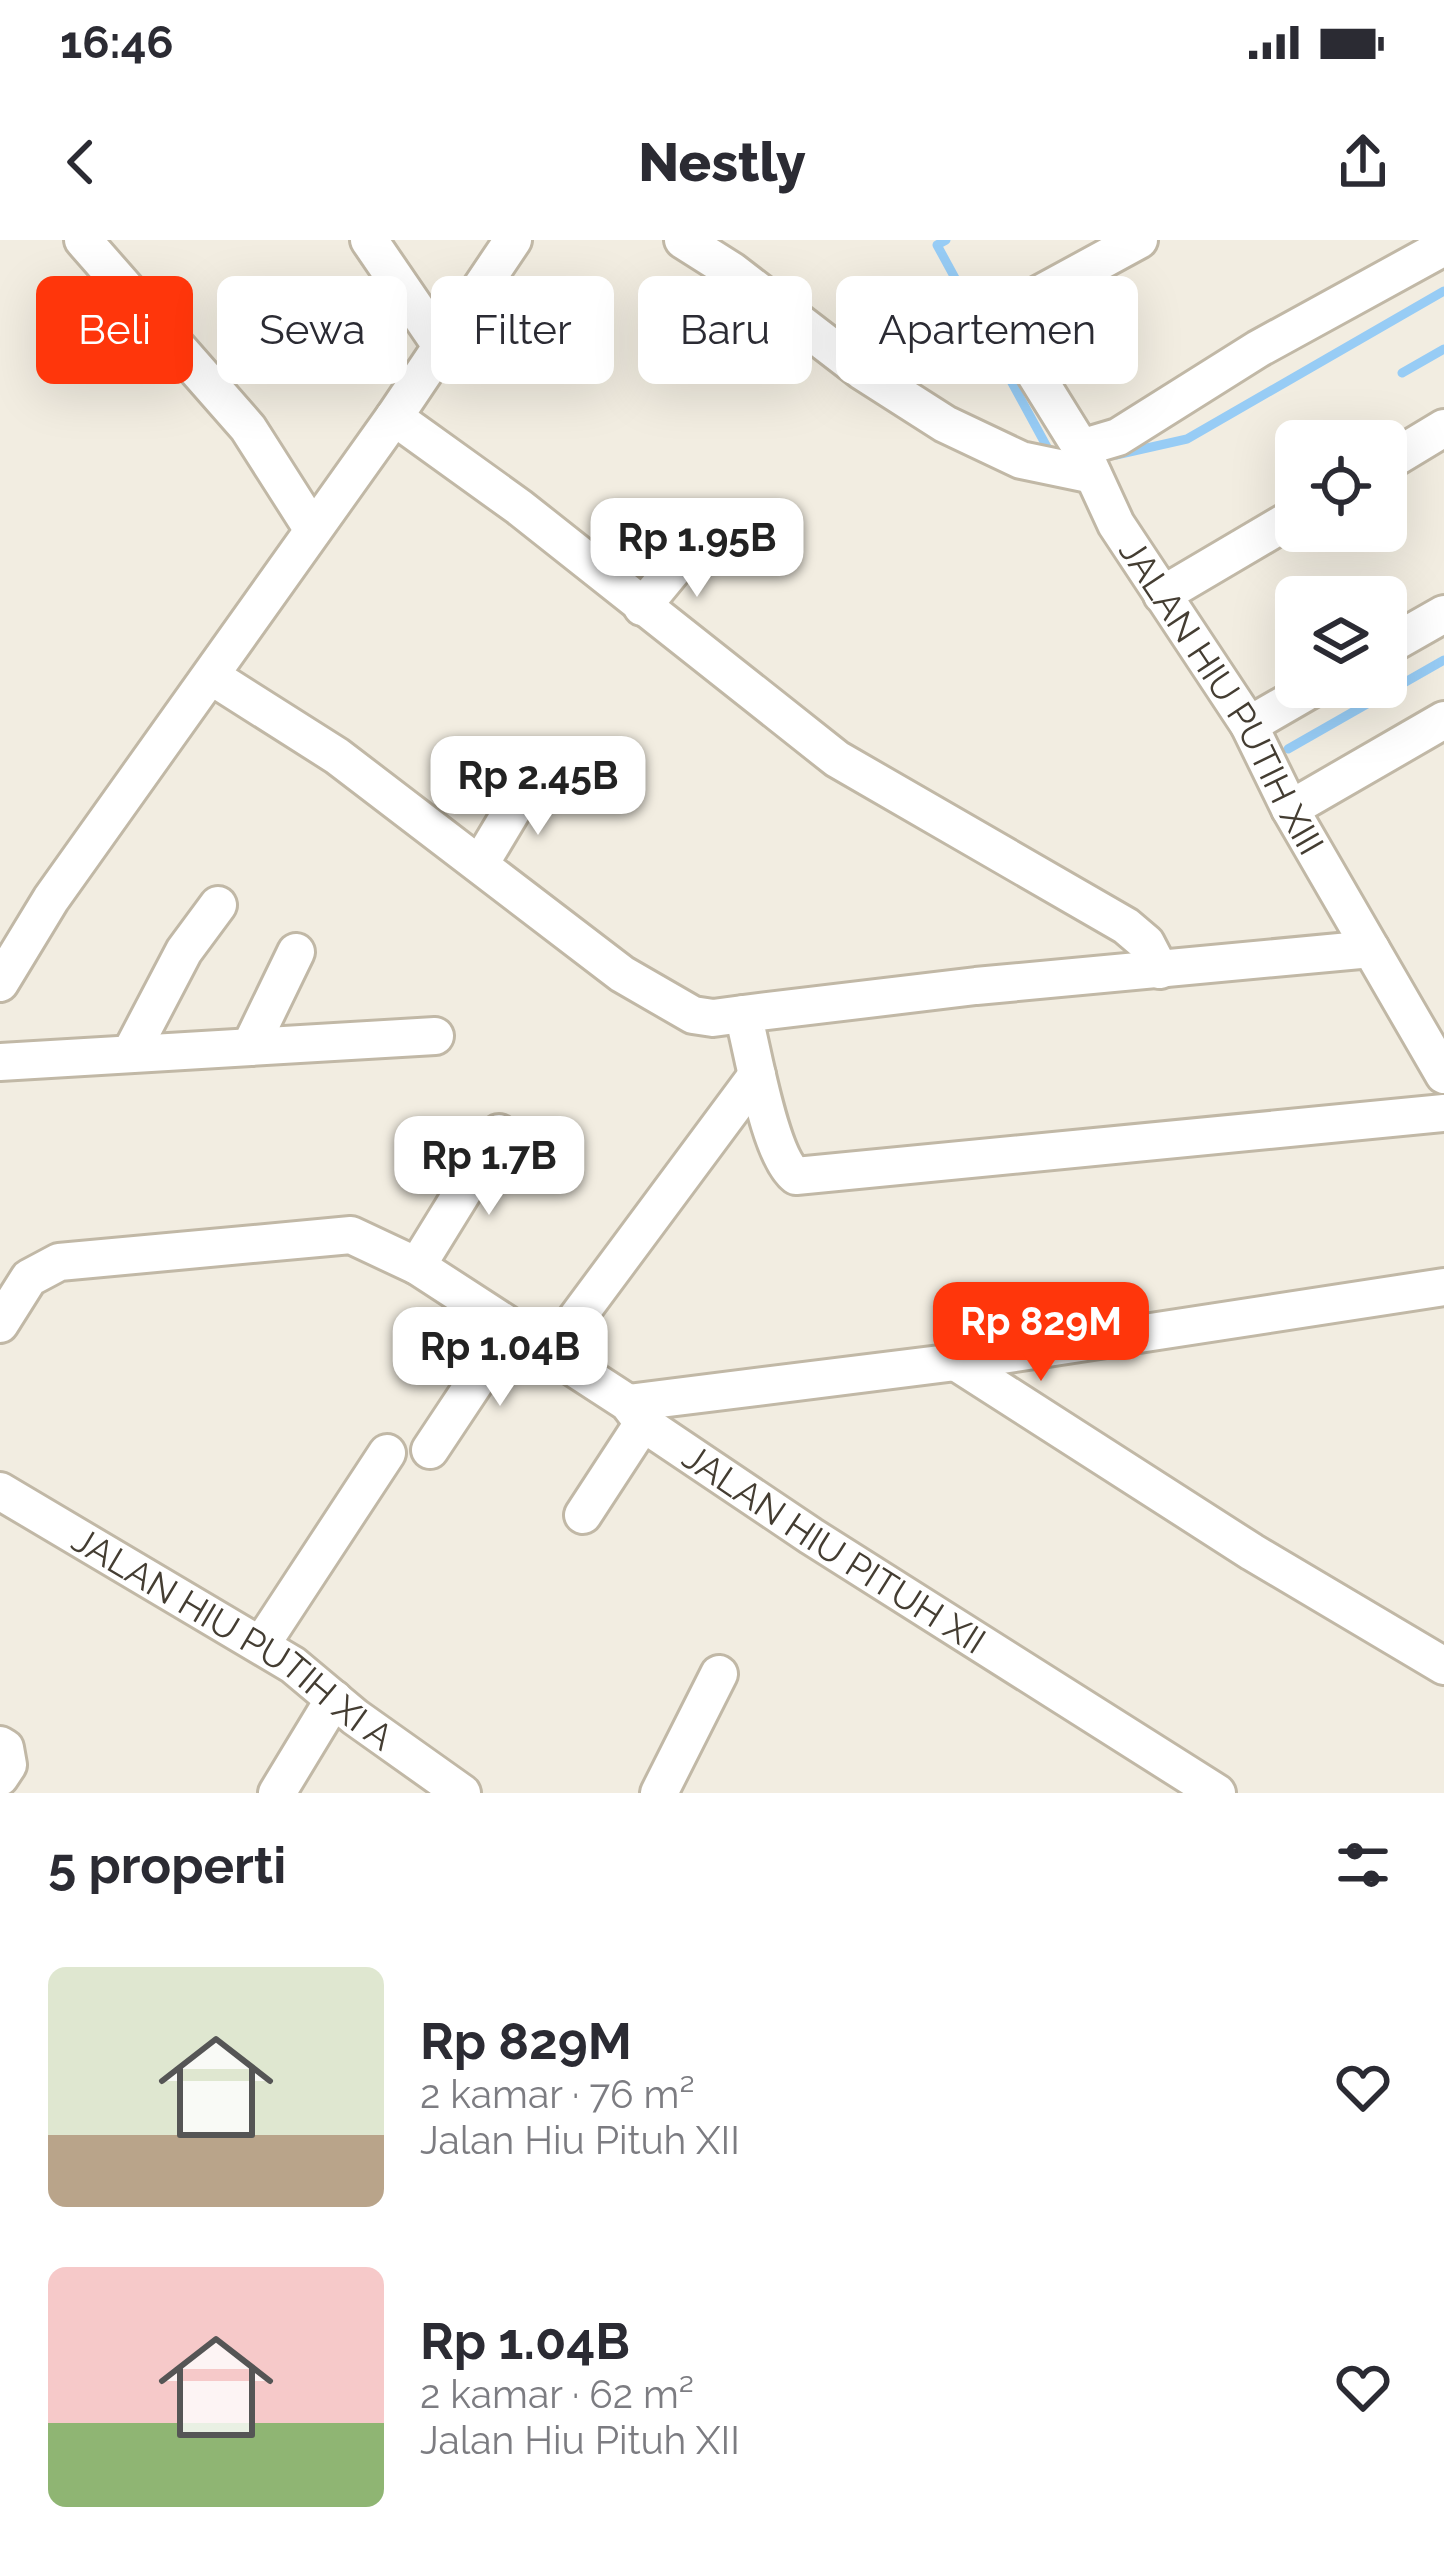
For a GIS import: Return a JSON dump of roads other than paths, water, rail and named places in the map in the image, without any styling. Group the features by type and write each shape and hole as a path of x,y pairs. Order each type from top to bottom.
{"street":[{"path":"83,240 248,428 313,530"},
{"path":"368,240 431,331"},
{"path":"489,276 513,240"},
{"path":"683,240 732,271 862,371 946,424 1021,460 1087,462 1118,437 1258,349 1444,247"},
{"name":"JALAN HIU PUTIH XIII","path":"1139,240 1016,307 1013,340 1087,462 1116,524 1249,725 1291,809 1444,1075"},
{"path":"0,983 51,899 431,363"},
{"path":"394,417 519,507 837,759 1126,926 1146,943 1160,970"},
{"path":"1407,450 1444,428"},
{"path":"1162,595 1275,528"},
{"path":"642,608 694,544"},
{"path":"1407,635 1444,614"},
{"path":"211,676 338,756 622,974 692,1015 713,1018 976,986 1371,949"},
{"path":"1249,725 1279,708"},
{"path":"1291,809 1444,720"},
{"path":"480,865 534,774"},
{"path":"130,1054 184,952 218,904"},
{"path":"250,1047 296,952"},
{"path":"743,1014 779,1157 796,1175 1444,1113"},
{"path":"0,1062 435,1036"},
{"path":"550,1354 757,1075"},
{"path":"417,1266 499,1133"},
{"name":"JALAN HIU PITUH XII","path":"0,1324 29,1278 59,1262 351,1235 417,1266 812,1536 1217,1793"},
{"path":"583,1515 635,1413 1444,1287"},
{"path":"430,1450 511,1328"},
{"path":"956,1362 1252,1552 1444,1666"},
{"path":"261,1645 387,1453"},
{"name":"JALAN HIU PUTIH XI A","path":"0,1491 261,1645 456,1792"},
{"path":"658,1793 719,1674"},
{"path":"277,1793 334,1699"},
{"path":"0,1745 5,1748 8,1766 0,1777"}],"waterway":[{"path":"946,240 937,245 1053,458"},
{"path":"1116,455 1187,439 1444,291"},
{"path":"1402,373 1444,349"},
{"path":"1288,749 1444,660"}]}
